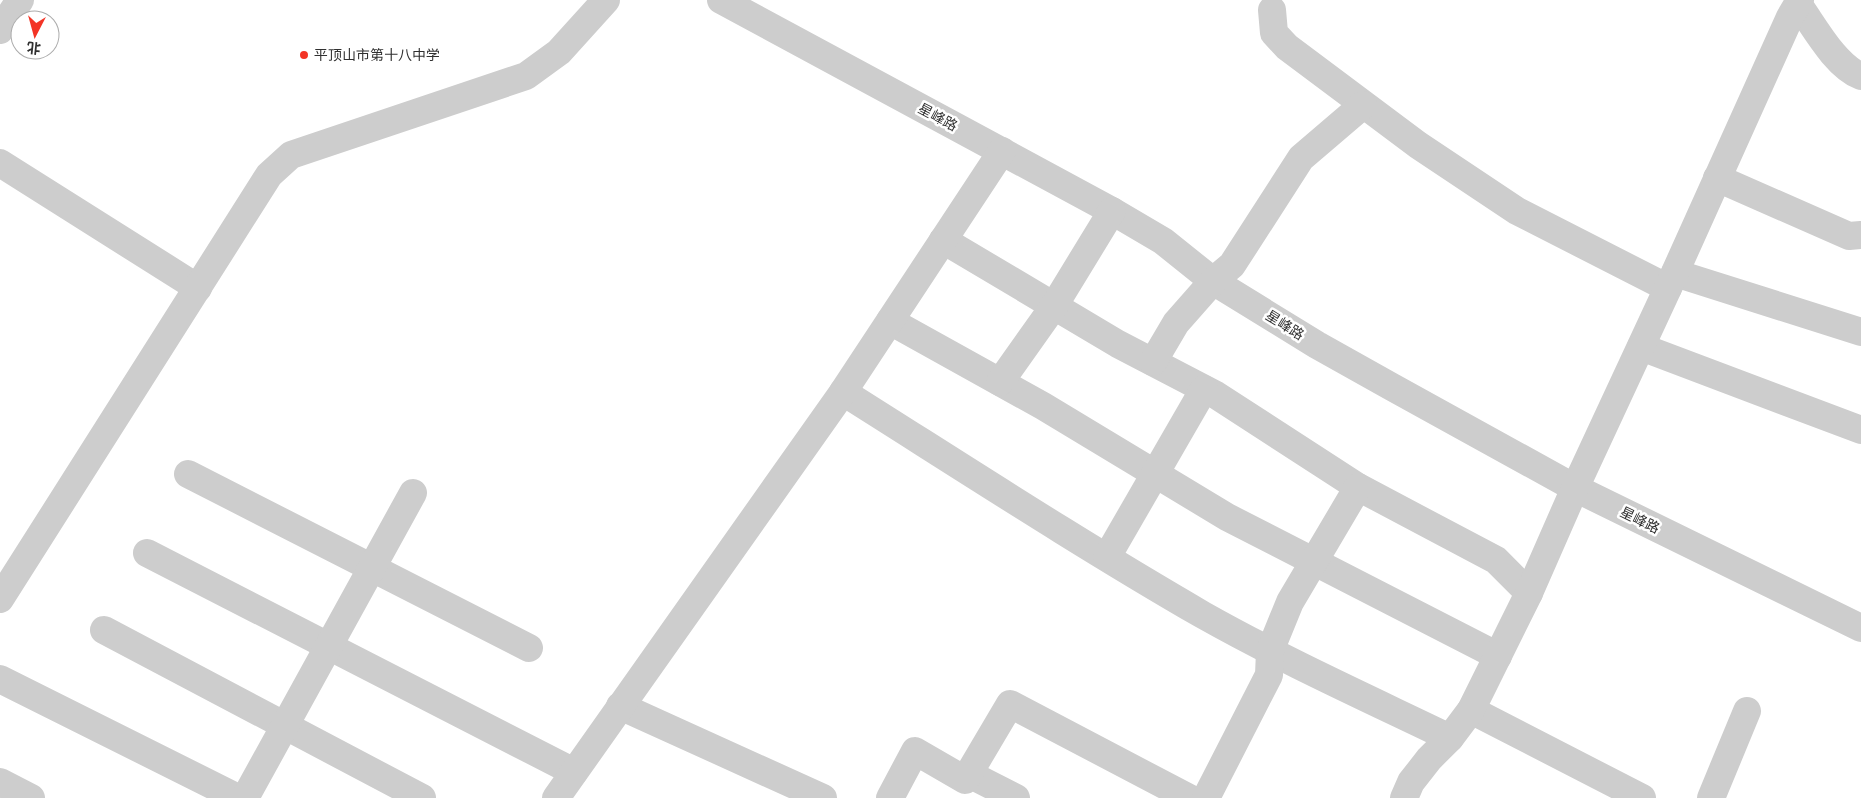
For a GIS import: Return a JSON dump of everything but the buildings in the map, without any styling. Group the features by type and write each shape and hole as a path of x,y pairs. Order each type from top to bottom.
{"street":[{"path":"0,30 20,0"},
{"path":"0,599 269,175 291,155 526,76 559,52 606,0"},
{"name":"星峰路","path":"721,0 1112,211 1162,242 1213,281 1317,345 1575,488 1861,628"},
{"path":"1405,798 1411,782 1429,759 1450,738 1471,710 1498,656 1529,593 1790,17 1799,2 1831,50 1852,73 1861,76"},
{"path":"1272,10 1274,33 1281,40 1418,145 1518,211 1672,280 1861,332"},
{"path":"1153,362 1176,323 1213,281 1232,266 1301,158 1363,104"},
{"path":"556,798 843,392 1002,151"},
{"path":"0,163 198,288"},
{"path":"1717,178 1849,236 1861,235"},
{"path":"1000,382 1054,306 1112,211"},
{"path":"943,240 1054,306 1204,390 1358,487 1496,560 1529,593"},
{"path":"890,321 1043,406 1227,517 1498,656"},
{"path":"1641,347 1861,430"},
{"path":"1107,557 1204,390"},
{"path":"843,392 1203,615 1270,651 1450,738"},
{"path":"188,474 529,648"},
{"path":"890,798 915,751 965,780 1010,704 1207,796 1269,675 1270,651 1290,602 1358,487"},
{"path":"245,798 413,494"},
{"path":"147,553 574,772"},
{"path":"104,630 422,798"},
{"path":"0,680 238,798"},
{"path":"620,706 823,798"},
{"path":"1471,710 1642,798"},
{"path":"1711,798 1748,711"},
{"path":"969,774 1016,798"},
{"path":"0,782 31,798"}],"place":[{"name":"平顶山市第十八中学","path":"304,55"}]}
